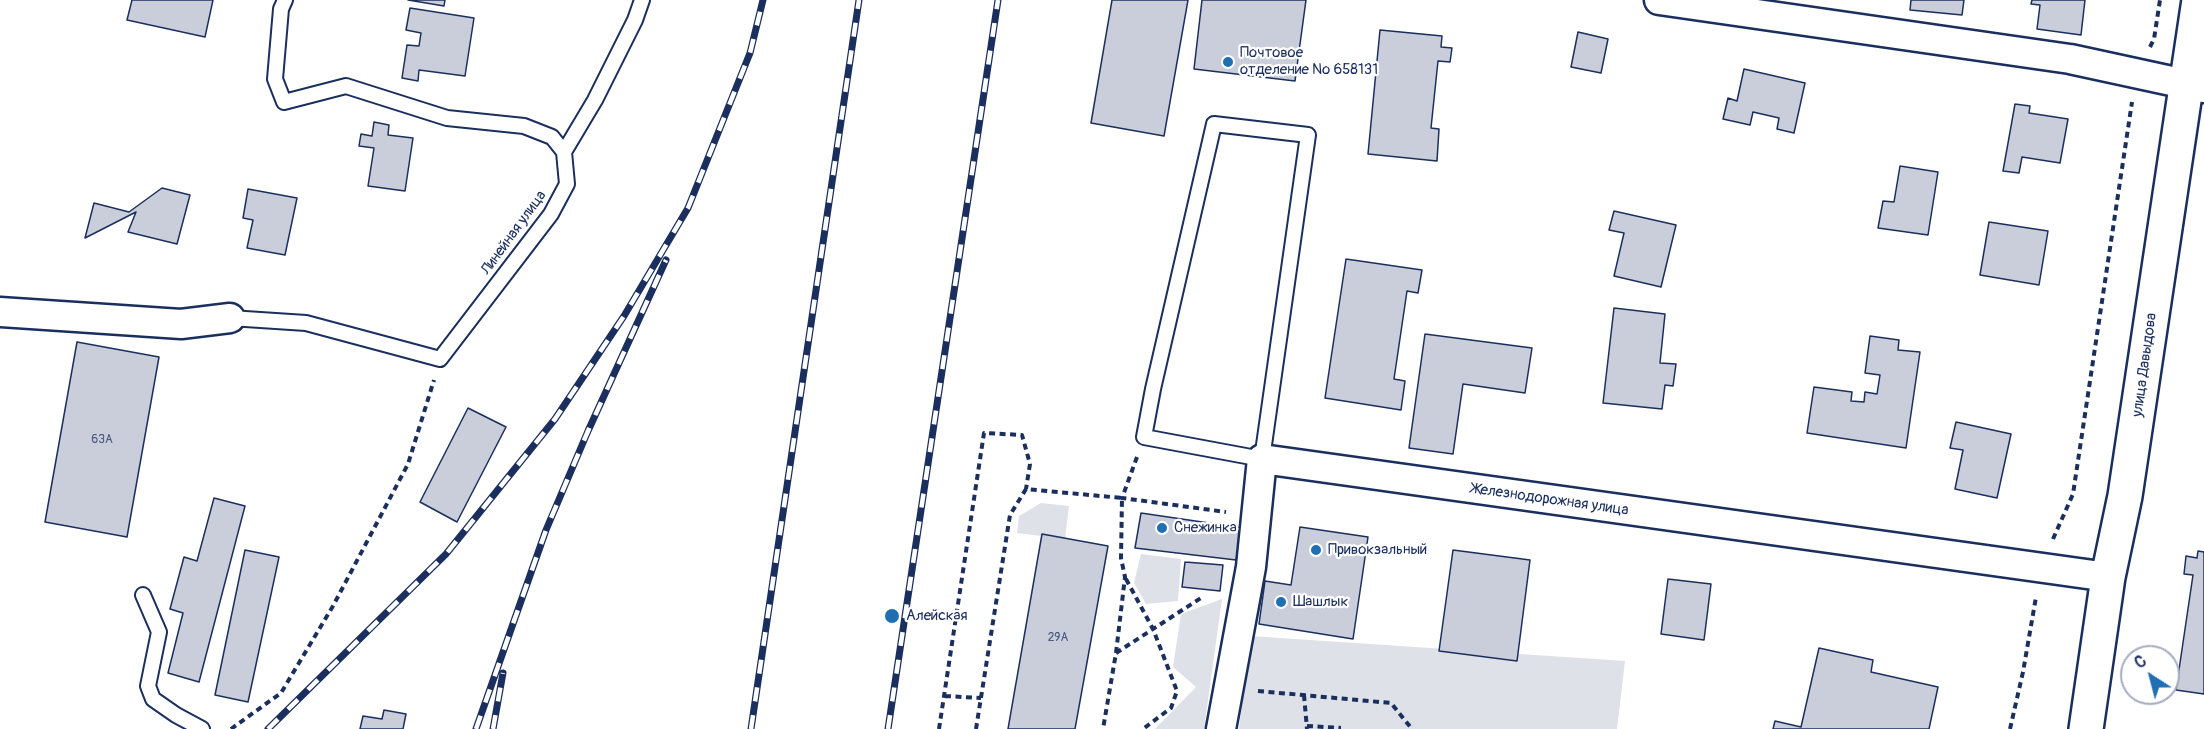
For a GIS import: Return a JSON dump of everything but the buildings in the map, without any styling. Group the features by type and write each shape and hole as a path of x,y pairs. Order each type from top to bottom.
{"main road":[{"name":"улица Давыдова","path":"2086,729 2108,577 2125,496 2195,86 2199,0"}],"street":[{"path":"1659,0 2070,59 2195,86"},
{"path":"0,312 181,324 230,318"},
{"path":"1221,729 1251,567 1262,459"},
{"name":"Железнодорожная улица","path":"1262,459 2108,577"}],"lane":[{"path":"285,0 281,9 275,79 284,102 346,86 447,118 524,126 552,137 564,152 600,90 635,20 642,0"},
{"path":"1214,124 1308,135 1262,459 1144,437 1214,124"},
{"name":"Линейная улица","path":"440,359 551,214 567,184 564,152"},
{"path":"230,318 306,323 440,359"},
{"path":"143,595 159,632 148,686 153,699 202,729"}],"path":[{"path":"2010,729 2023,672 2041,567 2073,494 2136,73 2154,39 2160,0"},
{"path":"231,729 281,693 333,606 408,464 440,359"},
{"path":"939,729 984,433 1022,435 1030,464 1026,489 1010,515 976,729"},
{"path":"1143,729 1171,708 1177,691 1153,629 1125,577 1121,558 1122,498 1144,437"},
{"path":"1026,489 1122,498 1256,516"},
{"path":"1103,729 1116,653 1125,577"},
{"path":"1116,653 1204,596"},
{"path":"1228,688 1391,704 1412,729"},
{"path":"1304,695 1307,728 1341,728"},
{"path":"945,696 981,698"}],"shaded area":[{"path":"1041,503 1069,506 1065,539 1017,533 1019,516"},
{"path":"1141,554 1181,559 1178,601 1146,604 1134,583"},
{"path":"1222,599 1204,729 1155,729 1196,687 1173,667 1181,614"},
{"path":"1250,636 1625,661 1617,729 1239,729"}],"railway":[{"path":"268,729 446,554 555,419 624,316 688,208 750,53 763,0"},
{"path":"751,729 859,0"},
{"path":"888,729 998,0"},
{"path":"476,729 546,530 588,431 666,260"},
{"path":"493,729 503,673"}],"place":[{"name":"Почтовое отделение № 658131","path":"1228,62"},
{"name":"Снежинка","path":"1162,528"},
{"name":"Привокзальный","path":"1316,550"},
{"name":"Шашлык","path":"1281,602"},
{"name":"Алейская","path":"892,616"}]}
